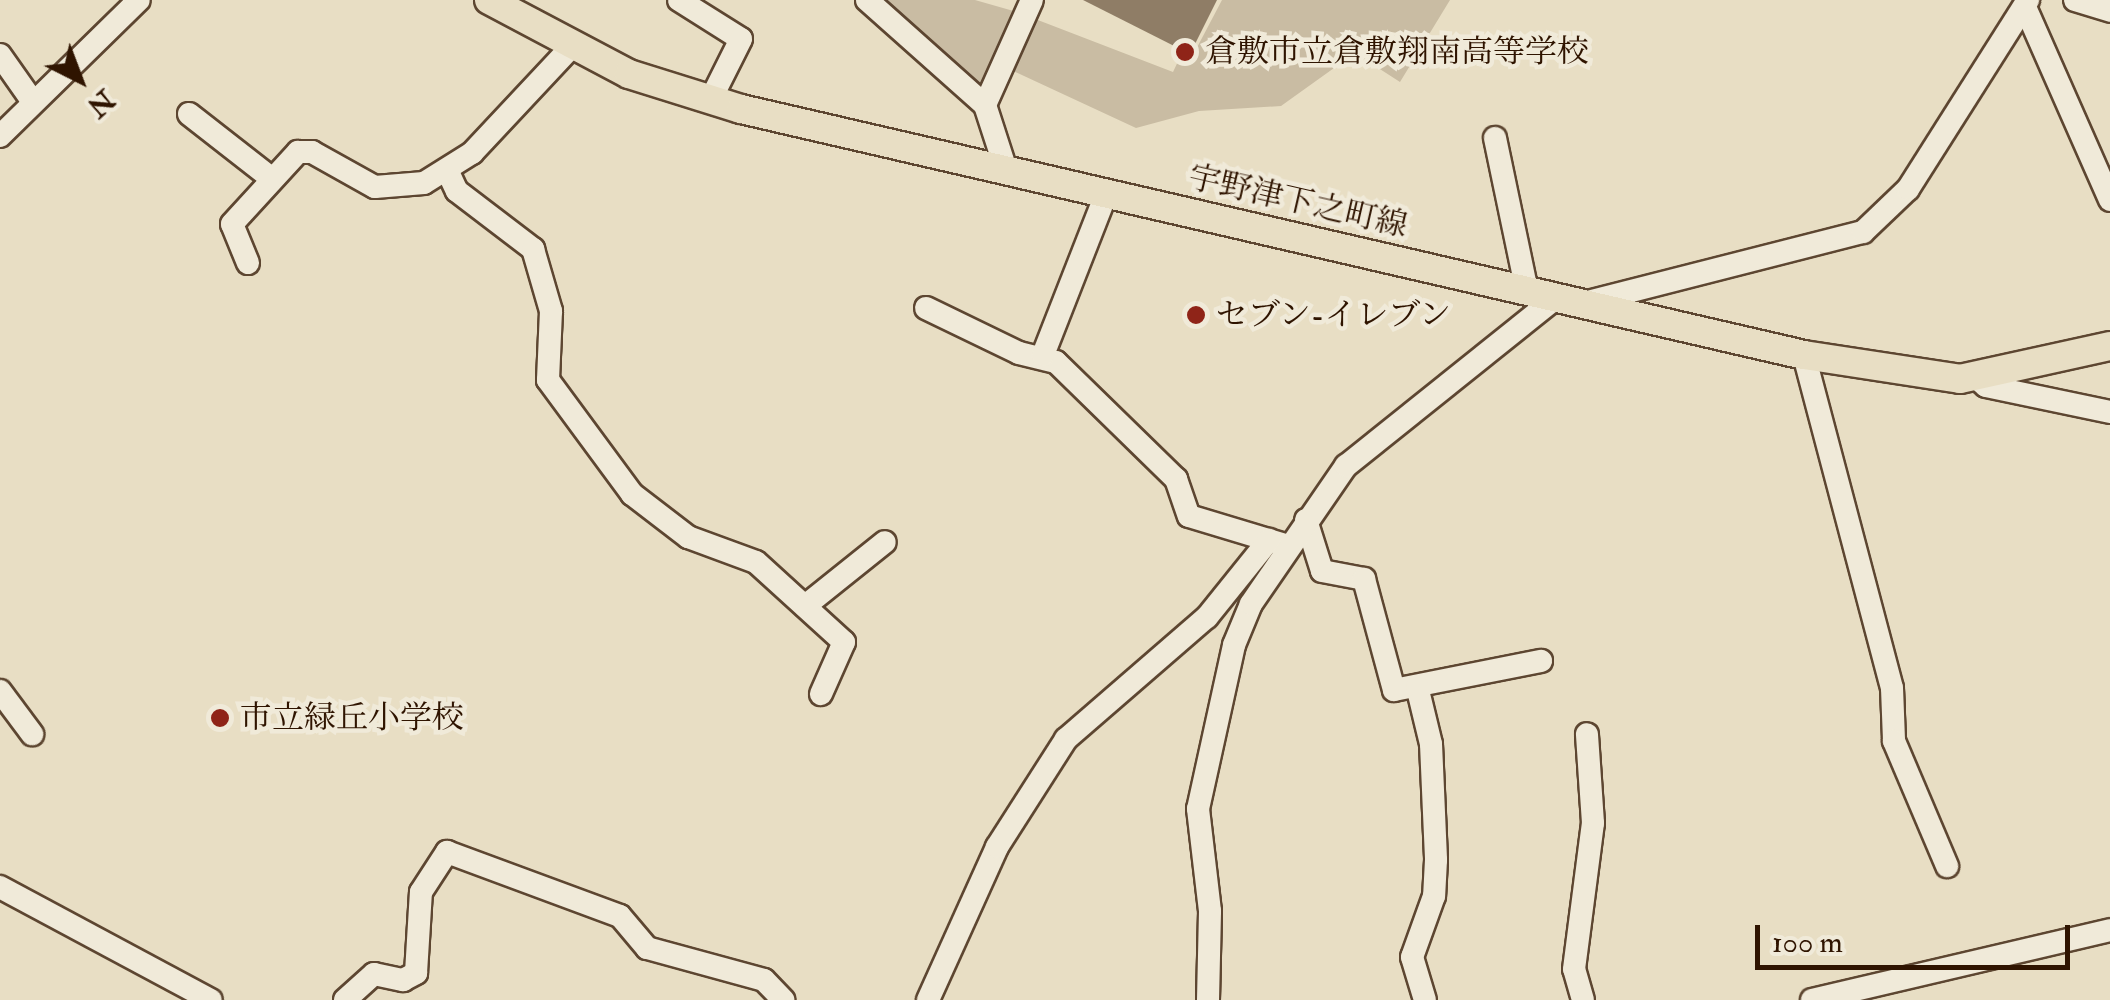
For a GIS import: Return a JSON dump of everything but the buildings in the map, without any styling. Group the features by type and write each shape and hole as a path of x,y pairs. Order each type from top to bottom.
{"main road":[{"name":"宇野津下之町線","path":"489,0 629,74 711,99 1804,355 1924,377 1978,378 2110,346"}],"street":[{"path":"0,136 139,0"},
{"path":"678,0 740,39 711,99"},
{"path":"867,0 986,104 1006,170"},
{"path":"986,104 1032,0"},
{"path":"2074,0 2110,10"},
{"path":"2026,4 2110,200"},
{"path":"928,1000 997,847 1066,738 1207,617 1306,520 1346,466 1568,301 1863,232 1908,189 2026,4"},
{"path":"248,262 232,224 298,152 312,152 375,187 424,182 448,172 573,45"},
{"path":"0,55 32,102"},
{"path":"188,114 271,178"},
{"path":"1495,138 1527,291"},
{"path":"448,172 457,191 534,248 552,311 548,380 583,436 654,516 688,537 756,562 844,642 820,694"},
{"path":"1042,356 1106,194"},
{"path":"926,308 1019,353 1042,356 1094,394 1176,479 1190,516 1279,543"},
{"path":"1804,355 1892,688 1894,741 1947,866"},
{"path":"1978,378 1986,386 2110,412"},
{"path":"1306,520 1322,571 1364,578 1394,690 1541,661"},
{"path":"805,606 885,542"},
{"path":"1208,1000 1210,911 1198,809 1234,646 1279,543"},
{"path":"1417,686 1430,744 1436,860 1434,896 1412,957 1425,1000"},
{"path":"0,691 32,734"},
{"path":"1583,1000 1574,969 1594,823 1587,734"},
{"path":"345,1000 374,974 404,980 416,973 421,892 446,852 620,916 647,948 764,980 783,1000"},
{"path":"0,887 211,1000"},
{"path":"1812,1000 1908,988 2110,930"}],"shaded area":[{"path":"881,0 975,0 1017,12 986,88"},
{"path":"1222,0 1450,0 1400,82 1355,53 1281,106 1199,111 1136,128 1011,70 1030,17 1173,72 1182,53 1192,57"}],"place":[{"name":"倉敷市立倉敷翔南高等学校","path":"1185,52"},
{"name":"セブン-イレブン","path":"1196,315"},
{"name":"市立緑丘小学校","path":"220,718"}]}
